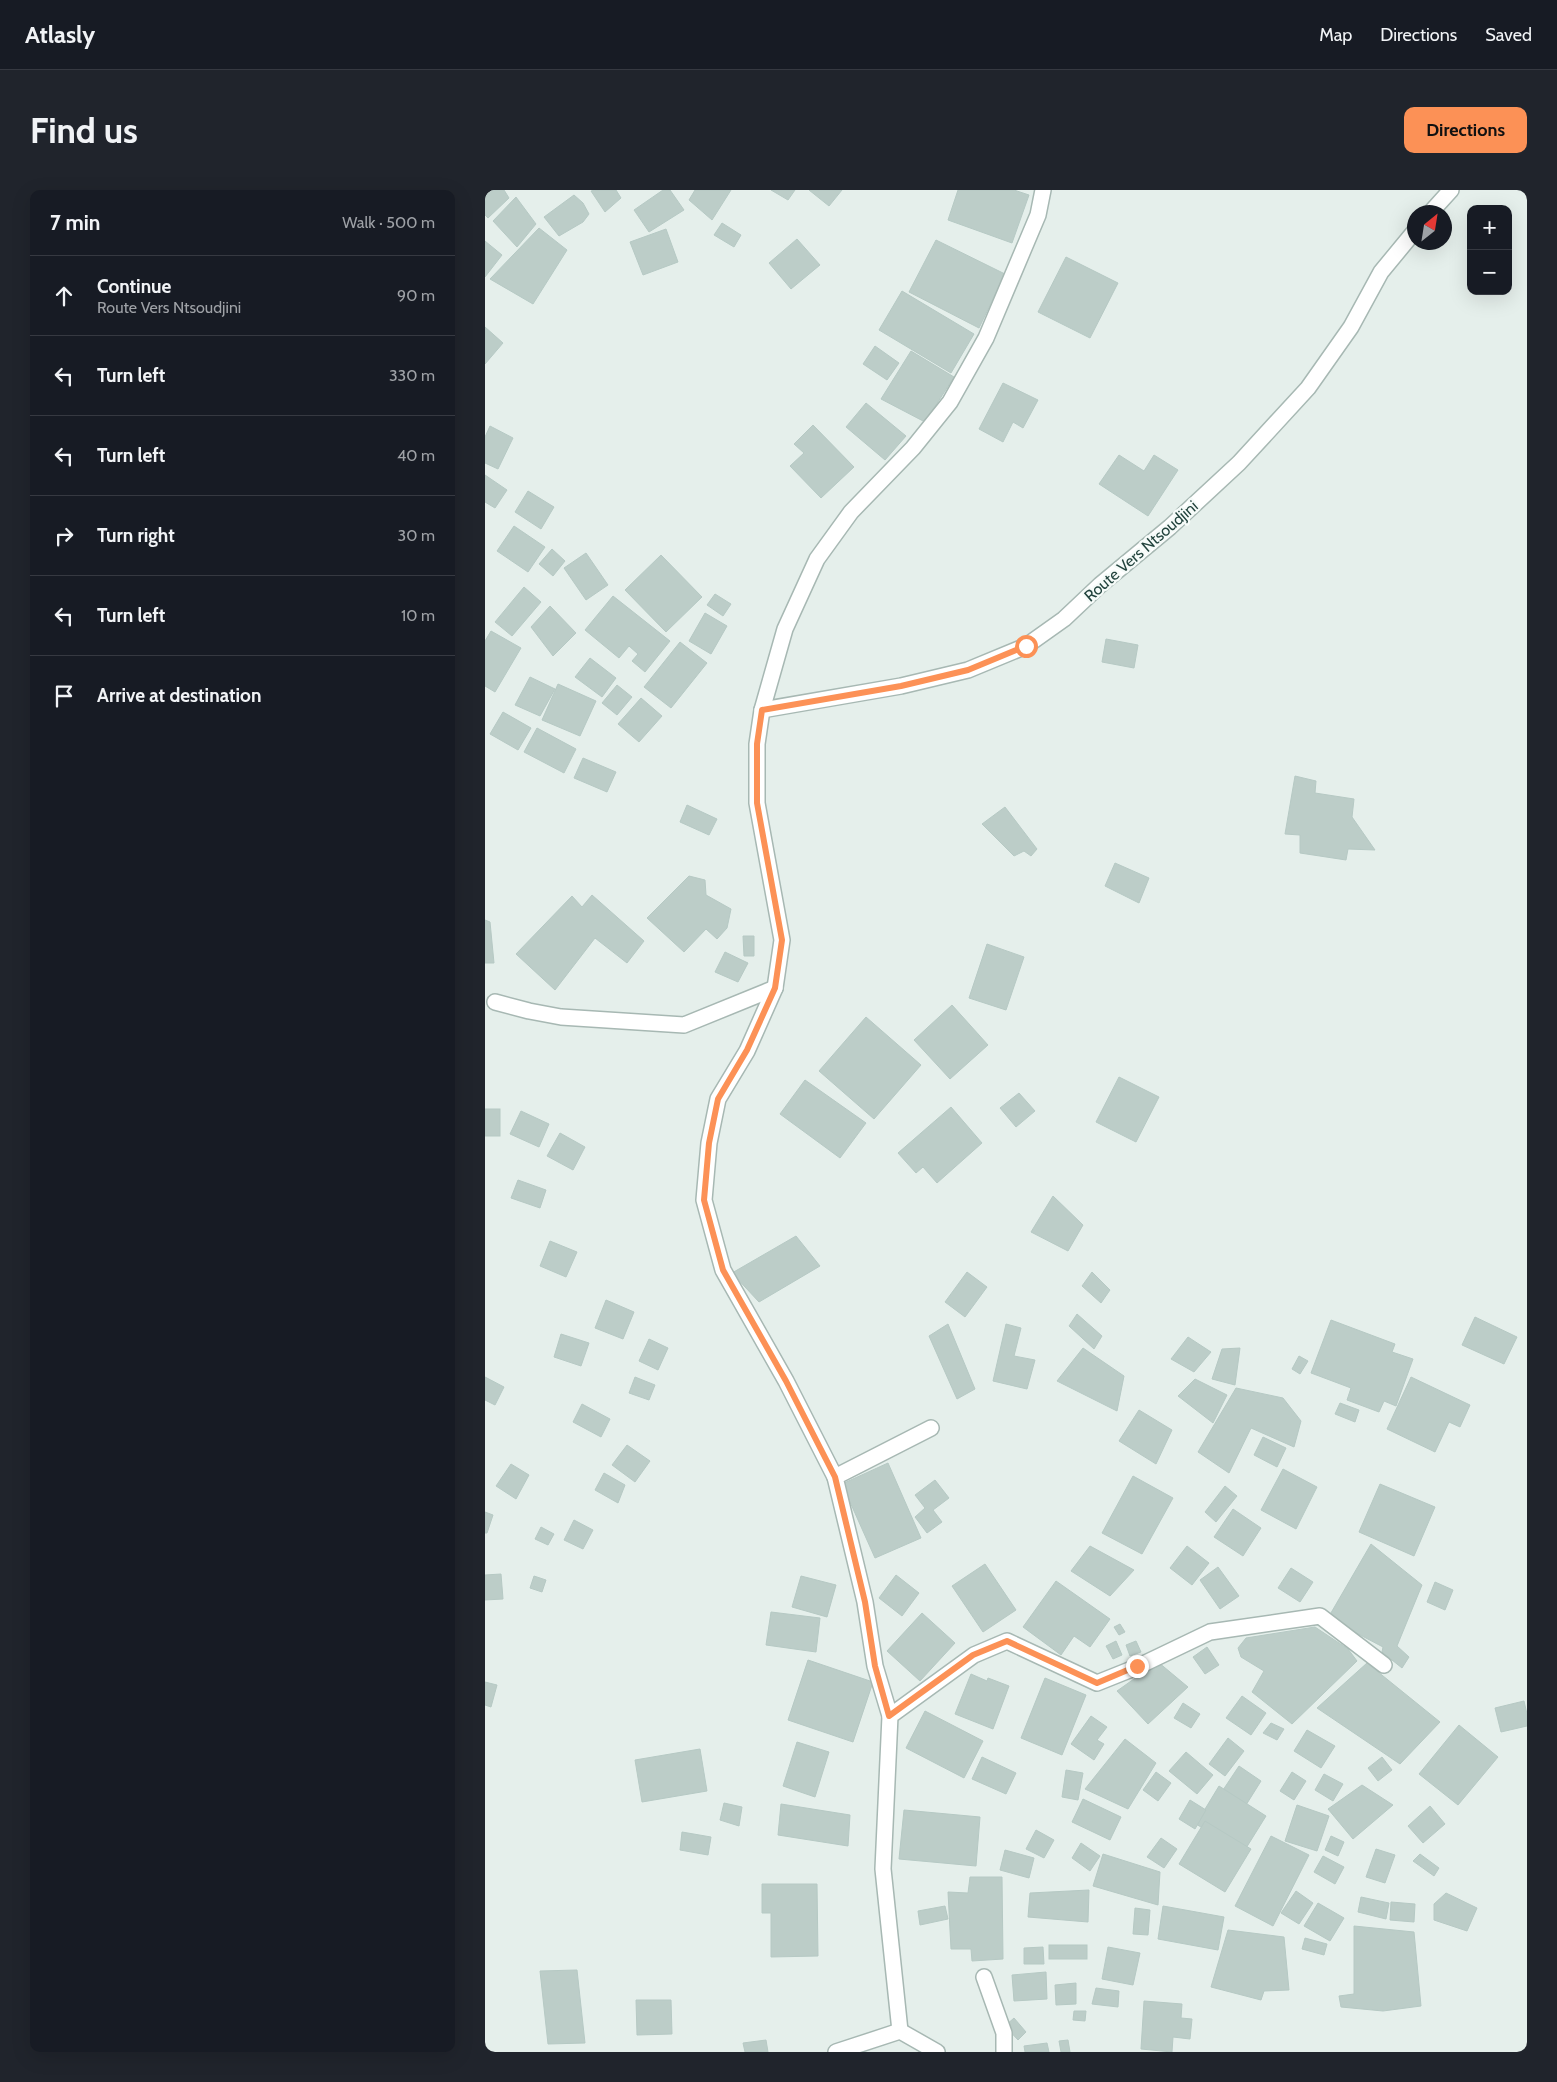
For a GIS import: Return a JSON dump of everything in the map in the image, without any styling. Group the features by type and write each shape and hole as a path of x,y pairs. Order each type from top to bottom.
{"street":[{"path":"900,2031 883,1869 889,1716 875,1666 865,1602 835,1477 786,1381 723,1270 704,1200 709,1143 718,1099 747,1050 775,988 782,940 757,803 757,744 762,710 785,628 817,559 851,512 913,448 950,402 987,338 1038,215 1043,190"},
{"path":"1437,205 1451,190"},
{"name":"Route Vers Ntsoudjini","path":"762,710 901,686 968,670 1026,646 1064,619 1100,585 1170,527 1232,470 1308,388 1351,327 1381,272 1407,241"},
{"path":"495,1002 561,1017 618,1019 653,1024 684,1025 775,988"},
{"path":"835,1477 931,1428"},
{"path":"889,1716 973,1655 1007,1641 1097,1683 1210,1632 1319,1616 1384,1665"},
{"path":"984,1977 1004,2033 1004,2052"},
{"path":"845,2051 900,2031 937,2052"}],"building":[{"path":"486,190 504,190 509,198 488,218 485,215"},
{"path":"616,190 621,198 605,212 591,191"},
{"path":"663,190 670,190 684,210 649,232 634,210"},
{"path":"695,190 731,190 712,220 689,200"},
{"path":"771,190 795,190 788,200"},
{"path":"809,190 842,190 829,206"},
{"path":"958,190 1014,190 1029,195 1012,243 948,220"},
{"path":"574,195 583,203 589,214 583,222 559,236 544,217"},
{"path":"516,197 536,224 517,247 493,221"},
{"path":"722,223 741,235 734,247 714,235"},
{"path":"539,228 567,250 533,304 490,279"},
{"path":"666,229 678,262 643,275 630,242"},
{"path":"797,239 820,265 791,289 769,263"},
{"path":"936,240 1005,274 979,328 909,292"},
{"path":"485,241 502,255 485,277"},
{"path":"1066,257 1118,283 1090,338 1038,312"},
{"path":"902,291 974,334 951,373 879,330"},
{"path":"485,327 503,343 485,364"},
{"path":"875,346 899,363 887,380 863,364"},
{"path":"911,351 954,377 925,422 881,399"},
{"path":"1003,383 1038,400 1023,428 1013,422 1003,442 979,429"},
{"path":"866,403 906,436 885,460 846,427"},
{"path":"813,425 854,467 821,498 790,466 804,453 794,444"},
{"path":"490,426 513,438 498,469 485,463 485,437"},
{"path":"1119,455 1144,471 1154,455 1178,470 1148,516 1099,484"},
{"path":"485,475 507,490 495,508 485,502"},
{"path":"528,491 554,507 541,529 515,512"},
{"path":"514,526 545,547 528,572 497,551"},
{"path":"552,549 565,561 553,576 539,564"},
{"path":"586,553 608,585 586,600 564,568"},
{"path":"661,555 702,597 666,632 625,590"},
{"path":"524,587 541,602 512,636 495,622"},
{"path":"715,594 731,604 723,616 707,605"},
{"path":"613,596 670,641 645,672 632,661 638,654 629,646 619,658 585,630"},
{"path":"550,606 576,633 553,656 531,627"},
{"path":"705,613 727,626 711,654 689,641"},
{"path":"491,631 521,648 495,692 485,686 485,641"},
{"path":"1106,639 1138,645 1134,668 1102,662"},
{"path":"680,642 707,663 671,708 644,687"},
{"path":"590,658 616,678 602,697 575,677"},
{"path":"530,677 555,689 540,716 515,705"},
{"path":"558,684 596,701 580,736 542,720"},
{"path":"617,685 632,697 617,715 602,703"},
{"path":"641,698 662,716 639,742 618,724"},
{"path":"503,712 531,728 518,750 490,734"},
{"path":"537,728 576,749 564,773 524,752"},
{"path":"583,758 616,772 607,792 574,778"},
{"path":"1295,776 1316,781 1315,793 1354,799 1352,817 1375,850 1348,849 1346,860 1300,853 1300,835 1285,834"},
{"path":"687,805 717,819 709,835 680,822"},
{"path":"1005,807 1037,849 1031,856 1024,851 1014,856 982,824"},
{"path":"1115,863 1149,878 1139,903 1105,886"},
{"path":"689,876 705,880 706,895 731,909 727,928 717,939 706,929 684,952 647,918"},
{"path":"592,895 644,941 627,963 595,938 555,990 516,954 572,896 582,907"},
{"path":"485,920 490,922 494,963 485,963"},
{"path":"743,936 754,936 754,956 744,956"},
{"path":"987,944 1024,957 1006,1010 969,998"},
{"path":"725,952 748,963 738,982 715,972"},
{"path":"952,1005 988,1045 950,1079 914,1040"},
{"path":"866,1017 921,1065 874,1119 819,1071"},
{"path":"1119,1077 1159,1097 1136,1142 1096,1122"},
{"path":"805,1080 866,1123 840,1158 780,1114"},
{"path":"1019,1093 1035,1111 1016,1127 1000,1108"},
{"path":"951,1107 982,1143 937,1183 923,1167 916,1173 898,1153"},
{"path":"485,1109 500,1109 500,1136 485,1136"},
{"path":"521,1111 549,1124 539,1147 510,1134"},
{"path":"560,1133 585,1147 573,1170 547,1156"},
{"path":"518,1180 546,1190 540,1208 511,1198"},
{"path":"1053,1196 1083,1225 1068,1251 1031,1232"},
{"path":"796,1236 820,1266 759,1302 732,1273"},
{"path":"550,1241 577,1252 566,1277 540,1266"},
{"path":"967,1272 987,1287 965,1317 945,1302"},
{"path":"1092,1272 1110,1290 1101,1303 1082,1286"},
{"path":"606,1300 634,1312 623,1339 595,1328"},
{"path":"1077,1314 1102,1336 1094,1349 1069,1326"},
{"path":"1475,1317 1517,1337 1504,1364 1462,1345"},
{"path":"1331,1320 1395,1344 1392,1352 1413,1359 1396,1406 1384,1401 1379,1412 1347,1400 1351,1388 1311,1373"},
{"path":"948,1324 975,1389 957,1399 929,1336"},
{"path":"1006,1324 1021,1328 1014,1356 1035,1360 1027,1389 993,1381"},
{"path":"561,1334 589,1343 581,1366 554,1357"},
{"path":"1188,1337 1211,1352 1194,1372 1171,1359"},
{"path":"649,1339 668,1348 658,1370 639,1361"},
{"path":"1083,1348 1124,1376 1117,1411 1057,1381"},
{"path":"1240,1348 1235,1385 1212,1379 1222,1349"},
{"path":"1299,1356 1308,1361 1300,1374 1292,1369"},
{"path":"485,1377 504,1387 495,1405 485,1400"},
{"path":"635,1377 655,1385 649,1400 629,1393"},
{"path":"1411,1377 1470,1405 1460,1427 1449,1422 1435,1452 1387,1429"},
{"path":"1195,1379 1227,1395 1213,1423 1178,1396"},
{"path":"1236,1388 1283,1398 1301,1421 1294,1447 1251,1428 1229,1473 1198,1452"},
{"path":"1340,1403 1359,1410 1355,1422 1335,1414"},
{"path":"582,1404 610,1419 601,1437 573,1422"},
{"path":"1139,1410 1172,1430 1156,1464 1119,1441"},
{"path":"1263,1437 1286,1448 1277,1467 1254,1455"},
{"path":"627,1445 650,1461 635,1482 612,1465"},
{"path":"888,1463 921,1538 875,1558 842,1484"},
{"path":"511,1464 529,1475 516,1499 496,1486"},
{"path":"1283,1469 1317,1487 1296,1529 1261,1510"},
{"path":"604,1473 625,1485 618,1503 595,1490"},
{"path":"1133,1476 1173,1498 1142,1554 1102,1533"},
{"path":"935,1480 949,1498 933,1510 942,1522 927,1533 915,1517 925,1508 915,1495"},
{"path":"1380,1484 1435,1507 1414,1556 1359,1532"},
{"path":"1225,1486 1237,1496 1216,1522 1205,1512"},
{"path":"1233,1509 1261,1528 1243,1556 1214,1537"},
{"path":"485,1512 493,1515 487,1533 485,1533"},
{"path":"574,1520 593,1530 583,1549 564,1540"},
{"path":"541,1527 554,1534 548,1545 535,1539"},
{"path":"1371,1544 1422,1585 1397,1646 1409,1657 1402,1668 1382,1652 1383,1647 1328,1618"},
{"path":"1090,1546 1134,1570 1110,1596 1071,1571"},
{"path":"1187,1546 1209,1563 1192,1585 1170,1568"},
{"path":"985,1564 1016,1610 983,1632 952,1586"},
{"path":"1218,1567 1239,1596 1220,1609 1200,1580"},
{"path":"1291,1568 1313,1582 1300,1602 1278,1588"},
{"path":"501,1574 503,1599 485,1600 485,1575"},
{"path":"896,1575 919,1593 902,1616 879,1598"},
{"path":"534,1576 546,1580 542,1592 530,1588"},
{"path":"801,1576 836,1585 827,1617 792,1607"},
{"path":"1056,1581 1110,1619 1090,1647 1074,1636 1061,1655 1023,1627"},
{"path":"1435,1582 1453,1590 1445,1610 1427,1602"},
{"path":"771,1612 820,1618 816,1652 766,1645"},
{"path":"922,1613 955,1643 920,1681 887,1651"},
{"path":"1120,1624 1125,1632 1119,1635 1114,1627"},
{"path":"1315,1627 1348,1649 1357,1661 1292,1724 1252,1692 1264,1671 1241,1657 1238,1648 1246,1638"},
{"path":"1116,1641 1122,1655 1113,1659 1106,1646"},
{"path":"1136,1641 1141,1652 1130,1656 1126,1645"},
{"path":"1207,1647 1219,1665 1205,1674 1193,1657"},
{"path":"808,1660 873,1682 853,1742 788,1720"},
{"path":"1158,1662 1188,1687 1148,1724 1117,1691"},
{"path":"1367,1663 1440,1722 1400,1764 1317,1708"},
{"path":"971,1674 987,1681 988,1678 1009,1686 993,1729 955,1714"},
{"path":"1045,1678 1086,1695 1062,1755 1021,1738"},
{"path":"485,1682 497,1685 491,1707 485,1705"},
{"path":"1242,1696 1266,1713 1251,1735 1226,1718"},
{"path":"1524,1701 1527,1726 1501,1732 1495,1708"},
{"path":"1183,1703 1200,1714 1191,1728 1174,1718"},
{"path":"925,1711 983,1741 964,1778 906,1748"},
{"path":"1091,1716 1107,1727 1097,1740 1104,1744 1094,1760 1071,1744"},
{"path":"1271,1723 1284,1729 1277,1740 1263,1733"},
{"path":"1459,1725 1498,1757 1458,1805 1419,1774"},
{"path":"1307,1730 1335,1746 1321,1768 1294,1751"},
{"path":"1228,1738 1244,1751 1225,1776 1209,1764"},
{"path":"1125,1739 1156,1763 1128,1809 1085,1789"},
{"path":"797,1742 829,1752 815,1797 783,1786"},
{"path":"700,1749 707,1791 642,1802 635,1760"},
{"path":"1186,1752 1213,1775 1197,1794 1169,1771"},
{"path":"982,1757 1016,1773 1006,1794 972,1779"},
{"path":"1382,1757 1392,1770 1378,1781 1368,1768"},
{"path":"1239,1766 1261,1781 1246,1805 1223,1790"},
{"path":"1066,1770 1083,1773 1078,1800 1062,1797"},
{"path":"1156,1772 1171,1783 1158,1801 1143,1790"},
{"path":"1292,1772 1306,1781 1294,1800 1280,1791"},
{"path":"1324,1774 1343,1784 1333,1801 1315,1790"},
{"path":"1362,1785 1393,1805 1353,1839 1328,1809"},
{"path":"1219,1786 1266,1816 1243,1853 1196,1824"},
{"path":"1083,1799 1121,1817 1110,1840 1072,1822"},
{"path":"1190,1800 1206,1810 1195,1829 1179,1819"},
{"path":"724,1803 742,1807 739,1826 720,1820"},
{"path":"781,1804 850,1815 848,1846 778,1835"},
{"path":"1297,1805 1329,1816 1317,1851 1285,1841"},
{"path":"1430,1806 1445,1824 1423,1843 1408,1826"},
{"path":"904,1810 980,1817 976,1866 899,1859"},
{"path":"1205,1821 1251,1849 1225,1892 1179,1864"},
{"path":"1036,1830 1054,1840 1044,1858 1026,1849"},
{"path":"682,1832 711,1837 708,1855 680,1850"},
{"path":"1271,1836 1309,1855 1273,1926 1235,1906"},
{"path":"1331,1836 1344,1842 1338,1856 1325,1850"},
{"path":"1161,1838 1177,1849 1164,1868 1147,1857"},
{"path":"1081,1843 1100,1856 1090,1871 1072,1858"},
{"path":"1376,1849 1395,1855 1385,1883 1366,1877"},
{"path":"1005,1850 1034,1858 1029,1878 1000,1870"},
{"path":"1103,1854 1160,1872 1158,1905 1093,1886"},
{"path":"1420,1854 1439,1868 1434,1876 1413,1861"},
{"path":"1323,1856 1344,1867 1335,1884 1314,1872"},
{"path":"970,1877 1002,1877 1003,1959 972,1961 971,1949 951,1949 948,1892 968,1893"},
{"path":"762,1884 817,1884 818,1956 771,1957 771,1913 762,1913"},
{"path":"1089,1890 1088,1922 1028,1917 1030,1893"},
{"path":"1296,1891 1313,1903 1299,1924 1281,1913"},
{"path":"1446,1893 1477,1908 1467,1931 1434,1920 1434,1904"},
{"path":"1361,1897 1389,1903 1386,1919 1358,1912"},
{"path":"1391,1902 1415,1904 1414,1922 1390,1920"},
{"path":"1318,1903 1344,1918 1330,1941 1304,1926"},
{"path":"945,1906 948,1919 920,1925 918,1911"},
{"path":"1163,1906 1224,1917 1218,1950 1158,1939"},
{"path":"1135,1908 1150,1910 1148,1935 1133,1934"},
{"path":"1354,1926 1414,1932 1421,2006 1383,2011 1341,2007 1339,1996 1354,1994"},
{"path":"1228,1930 1284,1937 1289,1990 1264,1991 1261,2000 1211,1987"},
{"path":"1305,1938 1327,1944 1324,1955 1302,1949"},
{"path":"1049,1945 1087,1945 1087,1959 1049,1959"},
{"path":"1043,1947 1044,1964 1024,1964 1024,1948"},
{"path":"1108,1947 1140,1953 1133,1985 1102,1979"},
{"path":"577,1970 585,2043 548,2044 540,1971"},
{"path":"1046,1972 1047,1999 1014,2001 1012,1975"},
{"path":"1076,1983 1076,2004 1056,2005 1055,1985"},
{"path":"1096,1988 1119,1991 1118,2007 1092,2004"},
{"path":"636,2000 671,2000 672,2034 637,2035"},
{"path":"1144,2001 1182,2004 1181,2018 1192,2019 1190,2039 1173,2037 1172,2052 1141,2049"},
{"path":"1074,2011 1086,2011 1085,2021 1073,2020"},
{"path":"1014,2018 1026,2032 1018,2040 1005,2026"},
{"path":"766,2040 768,2052 745,2052 743,2043"},
{"path":"1068,2040 1070,2052 1061,2052 1059,2041"},
{"path":"1047,2043 1049,2052 1025,2052 1024,2046"}],"route":[{"path":"1026,646 968,670 901,686 762,710 757,744 757,803 782,940 775,988 747,1050 718,1099 709,1143 704,1200 723,1270 786,1381 835,1477 865,1602 875,1666 889,1716 973,1655 1007,1641 1097,1683 1137,1666"}]}
